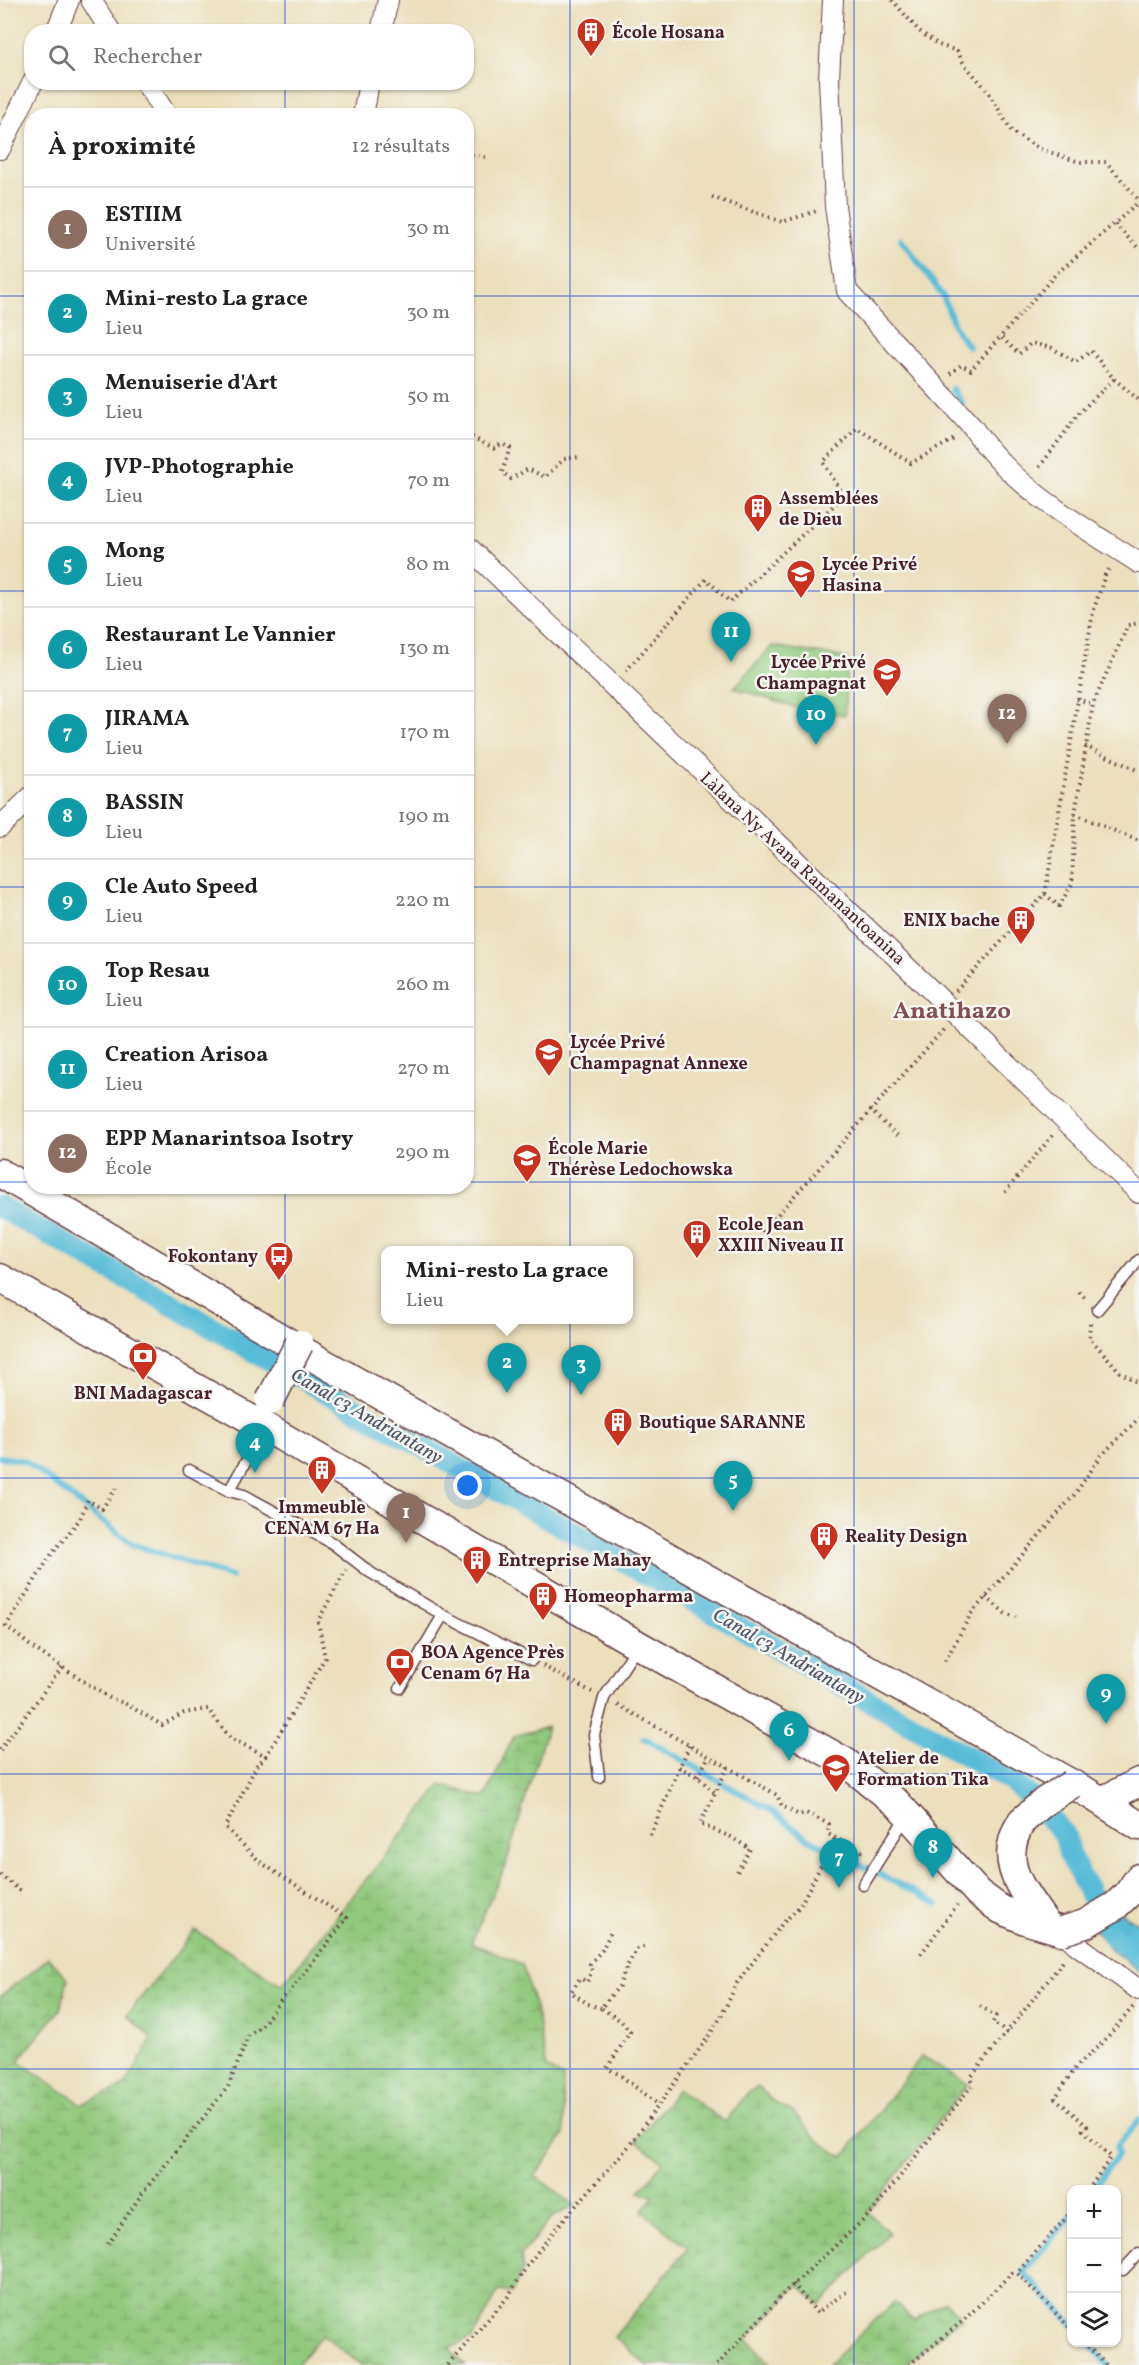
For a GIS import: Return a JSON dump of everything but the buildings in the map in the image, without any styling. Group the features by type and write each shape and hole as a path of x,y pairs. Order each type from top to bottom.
{"main road":[{"path":"0,1173 24,1187"},
{"path":"36,1194 310,1352 1102,1801 1139,1826"},
{"path":"0,1278 279,1435 638,1645 845,1762 898,1804 978,1893 1000,1909 1062,1933 1085,1924 1130,1888"},
{"path":"279,1435 270,1401 310,1352"},
{"path":"1102,1801 1139,1782"},
{"path":"1062,1933 1011,1869 1009,1850 1013,1834 1022,1821 1045,1801 1072,1784 1102,1801"}],"street":[{"path":"59,24 69,0"},
{"path":"91,0 106,24"},
{"path":"383,24 388,0"},
{"path":"833,0 829,79 835,206 847,291 872,321 973,428 988,451 1026,486 1139,563"},
{"path":"0,149 29,90"},
{"path":"150,90 162,108"},
{"path":"364,108 368,90"},
{"name":"Làlana Ny Avana Ramanantoanina","path":"474,553 755,824 962,1017 1139,1192"},
{"path":"0,827 24,804"},
{"path":"1062,1933 1139,1990"}],"lane":[{"path":"1097,1310 1139,1260"},
{"path":"230,1491 263,1430 279,1435"},
{"path":"189,1470 230,1491 244,1495 312,1532 371,1574 443,1615 532,1660"},
{"path":"400,1688 443,1615"},
{"path":"599,1777 594,1736 604,1698 638,1645"},
{"path":"863,1885 877,1859 906,1817"},
{"path":"1123,2270 1139,2253"}],"path":[{"path":"892,0 919,31 939,45 957,51 964,64 988,91 1012,132 1040,149 1067,158 1080,162 1106,162 1139,201 1055,274 1002,338 971,370 961,364 936,387"},
{"path":"474,155 485,157"},
{"path":"712,197 782,222 835,206"},
{"path":"1115,224 1139,249"},
{"path":"1002,338 1019,354 1031,342 1052,348 1076,362 1091,351 1114,379 1139,400"},
{"path":"1026,486 1080,412 1114,379"},
{"path":"621,676 706,579 730,602 844,496 823,462 856,428 911,463 973,428"},
{"path":"474,438 494,448 502,444 510,448 502,472 511,480 528,469 545,477 564,459 580,457"},
{"path":"948,1000 1045,894 1093,612 1105,575 1120,551"},
{"path":"1045,894 1059,906 1072,884 1075,814 1093,704 1128,625 1139,623"},
{"path":"1077,699 1093,704"},
{"path":"1085,746 1139,771"},
{"path":"1075,814 1139,841"},
{"path":"762,1232 947,1026"},
{"path":"870,1110 898,1137"},
{"path":"1005,1192 1058,1130"},
{"path":"1097,1310 1089,1325 1089,1337 1120,1372 1139,1383"},
{"path":"945,1661 971,1614 1075,1494 1101,1456 1139,1418"},
{"path":"116,1488 102,1509 88,1500 80,1520 51,1555 6,1626 33,1648 111,1699 124,1703 162,1725 184,1713 208,1709 230,1738 266,1756"},
{"path":"108,2244 141,2195 228,2087 249,2035 261,2027 347,1918 260,1862 225,1827 256,1765 266,1756 325,1658 318,1621 352,1559"},
{"path":"986,1597 1005,1613 1016,1617"},
{"path":"532,1660 690,1744 777,1795 782,1806 799,1815 806,1813 829,1824 828,1834 877,1859"},
{"path":"0,1750 63,1666"},
{"path":"650,1835 690,1744"},
{"path":"698,1777 709,1756"},
{"path":"679,1767 698,1777 715,1793"},
{"path":"728,1767 700,1824 731,1837 750,1850 737,1872"},
{"path":"448,2365 507,2298 529,2263 628,2147 659,2105 721,2017 737,1983 782,1924 800,1906 834,1838"},
{"path":"0,1875 21,1891"},
{"path":"921,1954 942,1929 962,1896"},
{"path":"611,1932 590,1964 592,1971 586,1982 580,1978 571,1992 588,2004 601,2008 621,2021 630,2032 607,2068 620,2075 659,2105"},
{"path":"717,2365 752,2325 872,2212 973,2084 971,2077 1007,2033 1062,1933"},
{"path":"601,2008 619,1986 638,1949 644,1947"},
{"path":"1091,2185 1111,2157 1083,2130 1087,2126 1055,2098 1076,2067 1104,2041 1139,1999"},
{"path":"980,2006 996,2016 993,2022 1007,2033"},
{"path":"909,2365 964,2319 1012,2273 1017,2273 1067,2216"},
{"path":"1017,2273 1067,2326"},
{"path":"794,2284 818,2313 849,2290"},
{"path":"1087,2347 1106,2365"}],"green space":[{"path":"772,646 847,658 845,715 797,708 734,688"},
{"path":"547,1727 506,1864 471,1943 522,1964 536,2011 547,2068 563,2078 564,2136 535,2176 575,2205 551,2218 521,2255 523,2270 512,2293 499,2291 473,2338 449,2348 465,2365 361,2365 322,2334 297,2365 0,2365 0,1997 48,1957 68,1979 60,2010 18,2061 82,2104 125,2086 152,2038 127,2015 195,1930 282,1985 441,1785 485,1797 514,1736"},
{"path":"922,2056 968,2084 868,2212 889,2233 820,2305 798,2285 747,2339 772,2365 646,2365 614,2337 688,2248 642,2211 654,2196 639,2192 663,2162 636,2141 678,2089 725,2122 748,2092 758,2087 775,2103 793,2112 819,2141 843,2157"},
{"path":"945,2301 961,2318 905,2365 828,2365 894,2302 914,2320"}],"water":[{"path":"1116,1910 1139,1924 1139,1971 1113,1951 1087,1922"}],"waterway":[{"path":"901,239 943,296 956,330 969,347"},
{"path":"952,389 962,403"},
{"name":"Canal c3 Andriantany","path":"0,1207 1011,1781 1027,1794 1065,1835 1069,1854 1111,1934 1139,1955"},
{"path":"0,1457 25,1461 132,1544 231,1577"},
{"path":"644,1738 772,1811 807,1838 938,1904"},
{"path":"1096,2185 1118,2154 1116,2147 1139,2120"},
{"path":"1067,2221 1023,2272 1067,2319"},
{"path":"1092,2347 1108,2365"}],"place":[{"name":"École Hosana","path":"591,58"},
{"name":"Assemblées de Dieu","path":"758,534"},
{"name":"Lycée Privé Hasina","path":"801,600"},
{"name":"Creation Arisoa","path":"731,662"},
{"name":"Lycée Privé Champagnat","path":"887,698"},
{"name":"EPP Manarintsoa Isotry","path":"1007,744"},
{"name":"Top Resau","path":"816,745"},
{"name":"ENIX bache","path":"1021,946"},
{"name":"Lycée Privé Champagnat Annexe","path":"549,1078"},
{"name":"École Marie Thérèse Ledochowska","path":"527,1184"},
{"name":"Ecole Jean XXIII Niveau II","path":"697,1260"},
{"name":"Fokontany","path":"279,1282"},
{"name":"BNI Madagascar","path":"143,1382"},
{"name":"Mini-resto La grace","path":"507,1393"},
{"name":"Menuiserie d'Art","path":"581,1395"},
{"name":"Boutique SARANNE","path":"618,1448"},
{"name":"JVP-Photographie","path":"255,1473"},
{"name":"Immeuble CENAM 67 Ha","path":"322,1496"},
{"name":"Mong","path":"733,1511"},
{"name":"ESTIIM","path":"406,1543"},
{"name":"Reality Design","path":"824,1562"},
{"name":"Entreprise Mahay","path":"477,1586"},
{"name":"Homeopharma","path":"543,1622"},
{"name":"BOA Agence Près Cenam 67 Ha","path":"400,1688"},
{"name":"Cle Auto Speed","path":"1106,1724"},
{"name":"Restaurant Le Vannier","path":"789,1761"},
{"name":"Atelier de Formation Tika","path":"836,1794"},
{"name":"BASSIN","path":"933,1878"},
{"name":"JIRAMA","path":"839,1888"}],"district":[{"name":"Anatihazo","path":"952,1010"}]}
